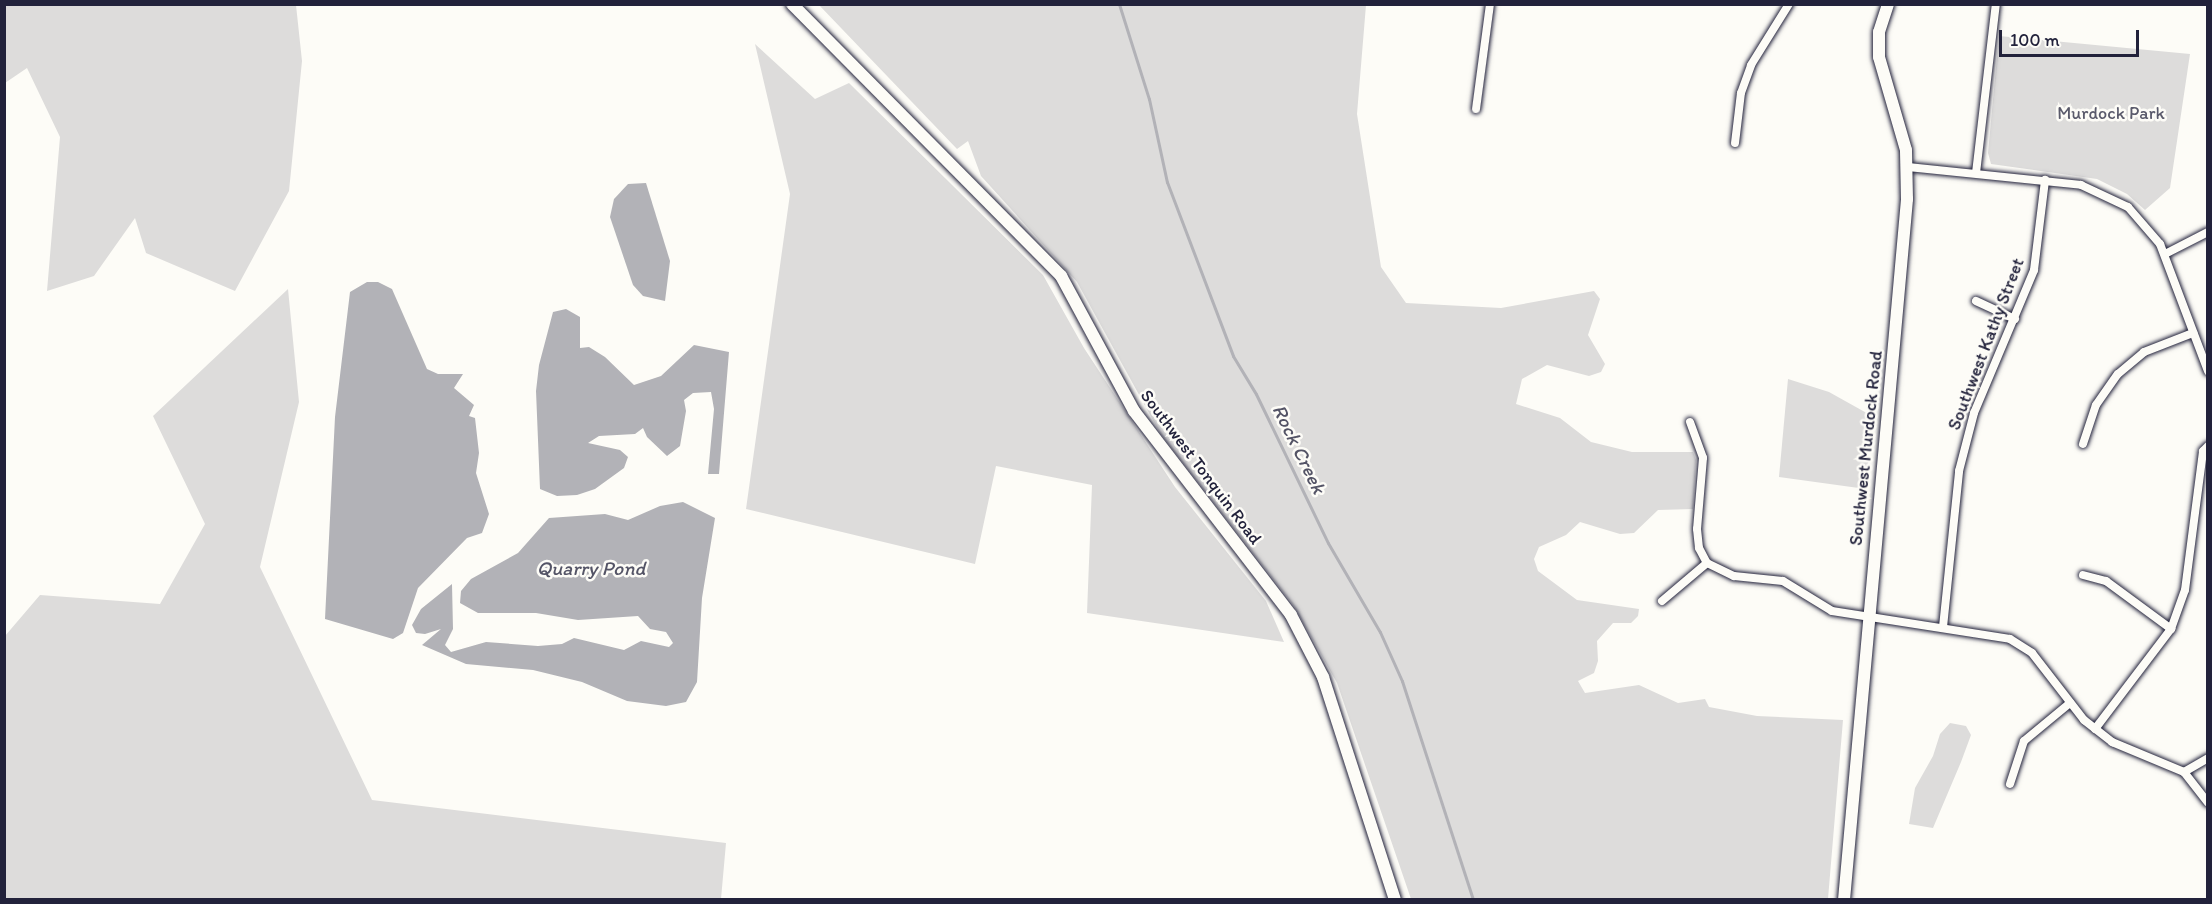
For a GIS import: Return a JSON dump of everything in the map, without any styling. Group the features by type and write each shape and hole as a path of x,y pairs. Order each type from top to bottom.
{"main road":[{"name":"Southwest Tonquin Road","path":"792,4 1061,276 1079,304 1124,394 1149,432 1291,615 1323,677 1395,900"},
{"name":"Southwest Murdock Road","path":"1844,900 1908,167 1879,57 1879,32 1888,4"}],"street":[{"path":"1476,109 1490,4"},
{"path":"1735,143 1741,93 1750,64 1789,4"},
{"path":"1976,173 1996,4"},
{"path":"1908,167 2045,180 2091,187 2119,201 2144,222 2165,254 2208,371"},
{"name":"Southwest Kathy Street","path":"1943,627 1959,471 1974,413 2034,270 2045,180"},
{"path":"2165,254 2208,232"},
{"path":"1976,301 2015,319"},
{"path":"2084,444 2096,405 2118,374 2144,352 2193,333"},
{"path":"1690,422 1702,458 1697,529 1699,548 1707,563 1734,576 1783,581 1832,611 2000,636 2025,647 2070,703 2095,729 2112,742 2184,772 2208,803"},
{"path":"2095,729 2171,628 2184,590 2203,451 2208,446"},
{"path":"1662,601 1707,563"},
{"path":"2083,575 2106,581 2171,628"},
{"path":"2010,784 2024,741 2070,703"},
{"path":"2184,772 2208,758"}],"green space":[{"path":"5,4 296,5 302,61 289,191 235,291 146,253 135,218 94,276 47,291 60,137 27,68 5,83"},
{"path":"819,5 1366,5 1357,114 1381,267 1406,303 1501,308 1594,291 1600,299 1588,335 1605,364 1601,372 1589,376 1547,365 1522,379 1516,404 1560,418 1591,442 1632,452 1693,452 1696,460 1693,509 1658,510 1634,533 1620,534 1580,522 1566,535 1539,547 1534,559 1538,571 1577,600 1639,609 1638,616 1631,623 1613,623 1597,641 1598,661 1594,673 1578,681 1585,693 1639,685 1678,703 1705,699 1709,707 1757,716 1843,720 1828,899 1411,899 1337,683 1294,606 1160,433 1077,282 981,176 968,141 957,149"},
{"name":"Murdock Park","path":"1999,36 2190,54 2170,188 2145,210 2127,194 2097,179 1991,164 1988,153"},
{"path":"755,44 815,99 849,83 1043,275 1084,348 1175,487 1266,601 1284,642 1087,613 1092,485 996,466 975,564 746,509 790,194"},
{"path":"288,289 299,402 260,567 372,800 726,843 721,899 5,899 5,636 40,595 160,604 205,524 153,416"},
{"path":"1788,379 1829,392 1872,416 1866,489 1779,477"},
{"path":"1950,723 1966,726 1971,735 1961,762 1933,828 1909,824 1915,788 1933,756 1940,734"}],"water":[{"path":"646,183 670,261 665,301 643,296 633,285 610,217 614,199 628,184"},
{"path":"367,282 378,282 392,289 427,369 438,374 463,374 454,388 474,405 469,416 475,418 479,453 476,473 489,514 482,533 467,538 418,588 403,633 393,639 325,619 335,417 350,292"},
{"path":"566,309 580,317 580,348 589,347 605,357 634,385 661,376 694,345 729,352 719,474 708,474 714,409 711,392 693,393 684,400 686,411 680,446 667,456 647,437 643,428 635,434 599,436 588,443 620,450 628,457 624,468 595,489 577,495 557,496 540,489 536,391 539,365 553,312"},
{"name":"Quarry Pond","path":"683,502 715,518 702,598 697,682 686,702 666,706 627,701 582,682 533,670 466,664 422,645 441,629 425,634 416,633 412,625 421,609 452,584 453,629 445,645 451,652 486,642 538,646 562,644 574,638 624,650 641,641 669,647 673,643 666,632 650,629 638,616 578,620 536,613 478,613 460,603 461,591 471,579 518,553 549,518 605,514 628,520 660,506"}],"waterway":[{"name":"Rock Creek","path":"1119,4 1149,99 1167,182 1233,356 1256,394 1328,543 1380,632 1402,681 1473,900"}]}
